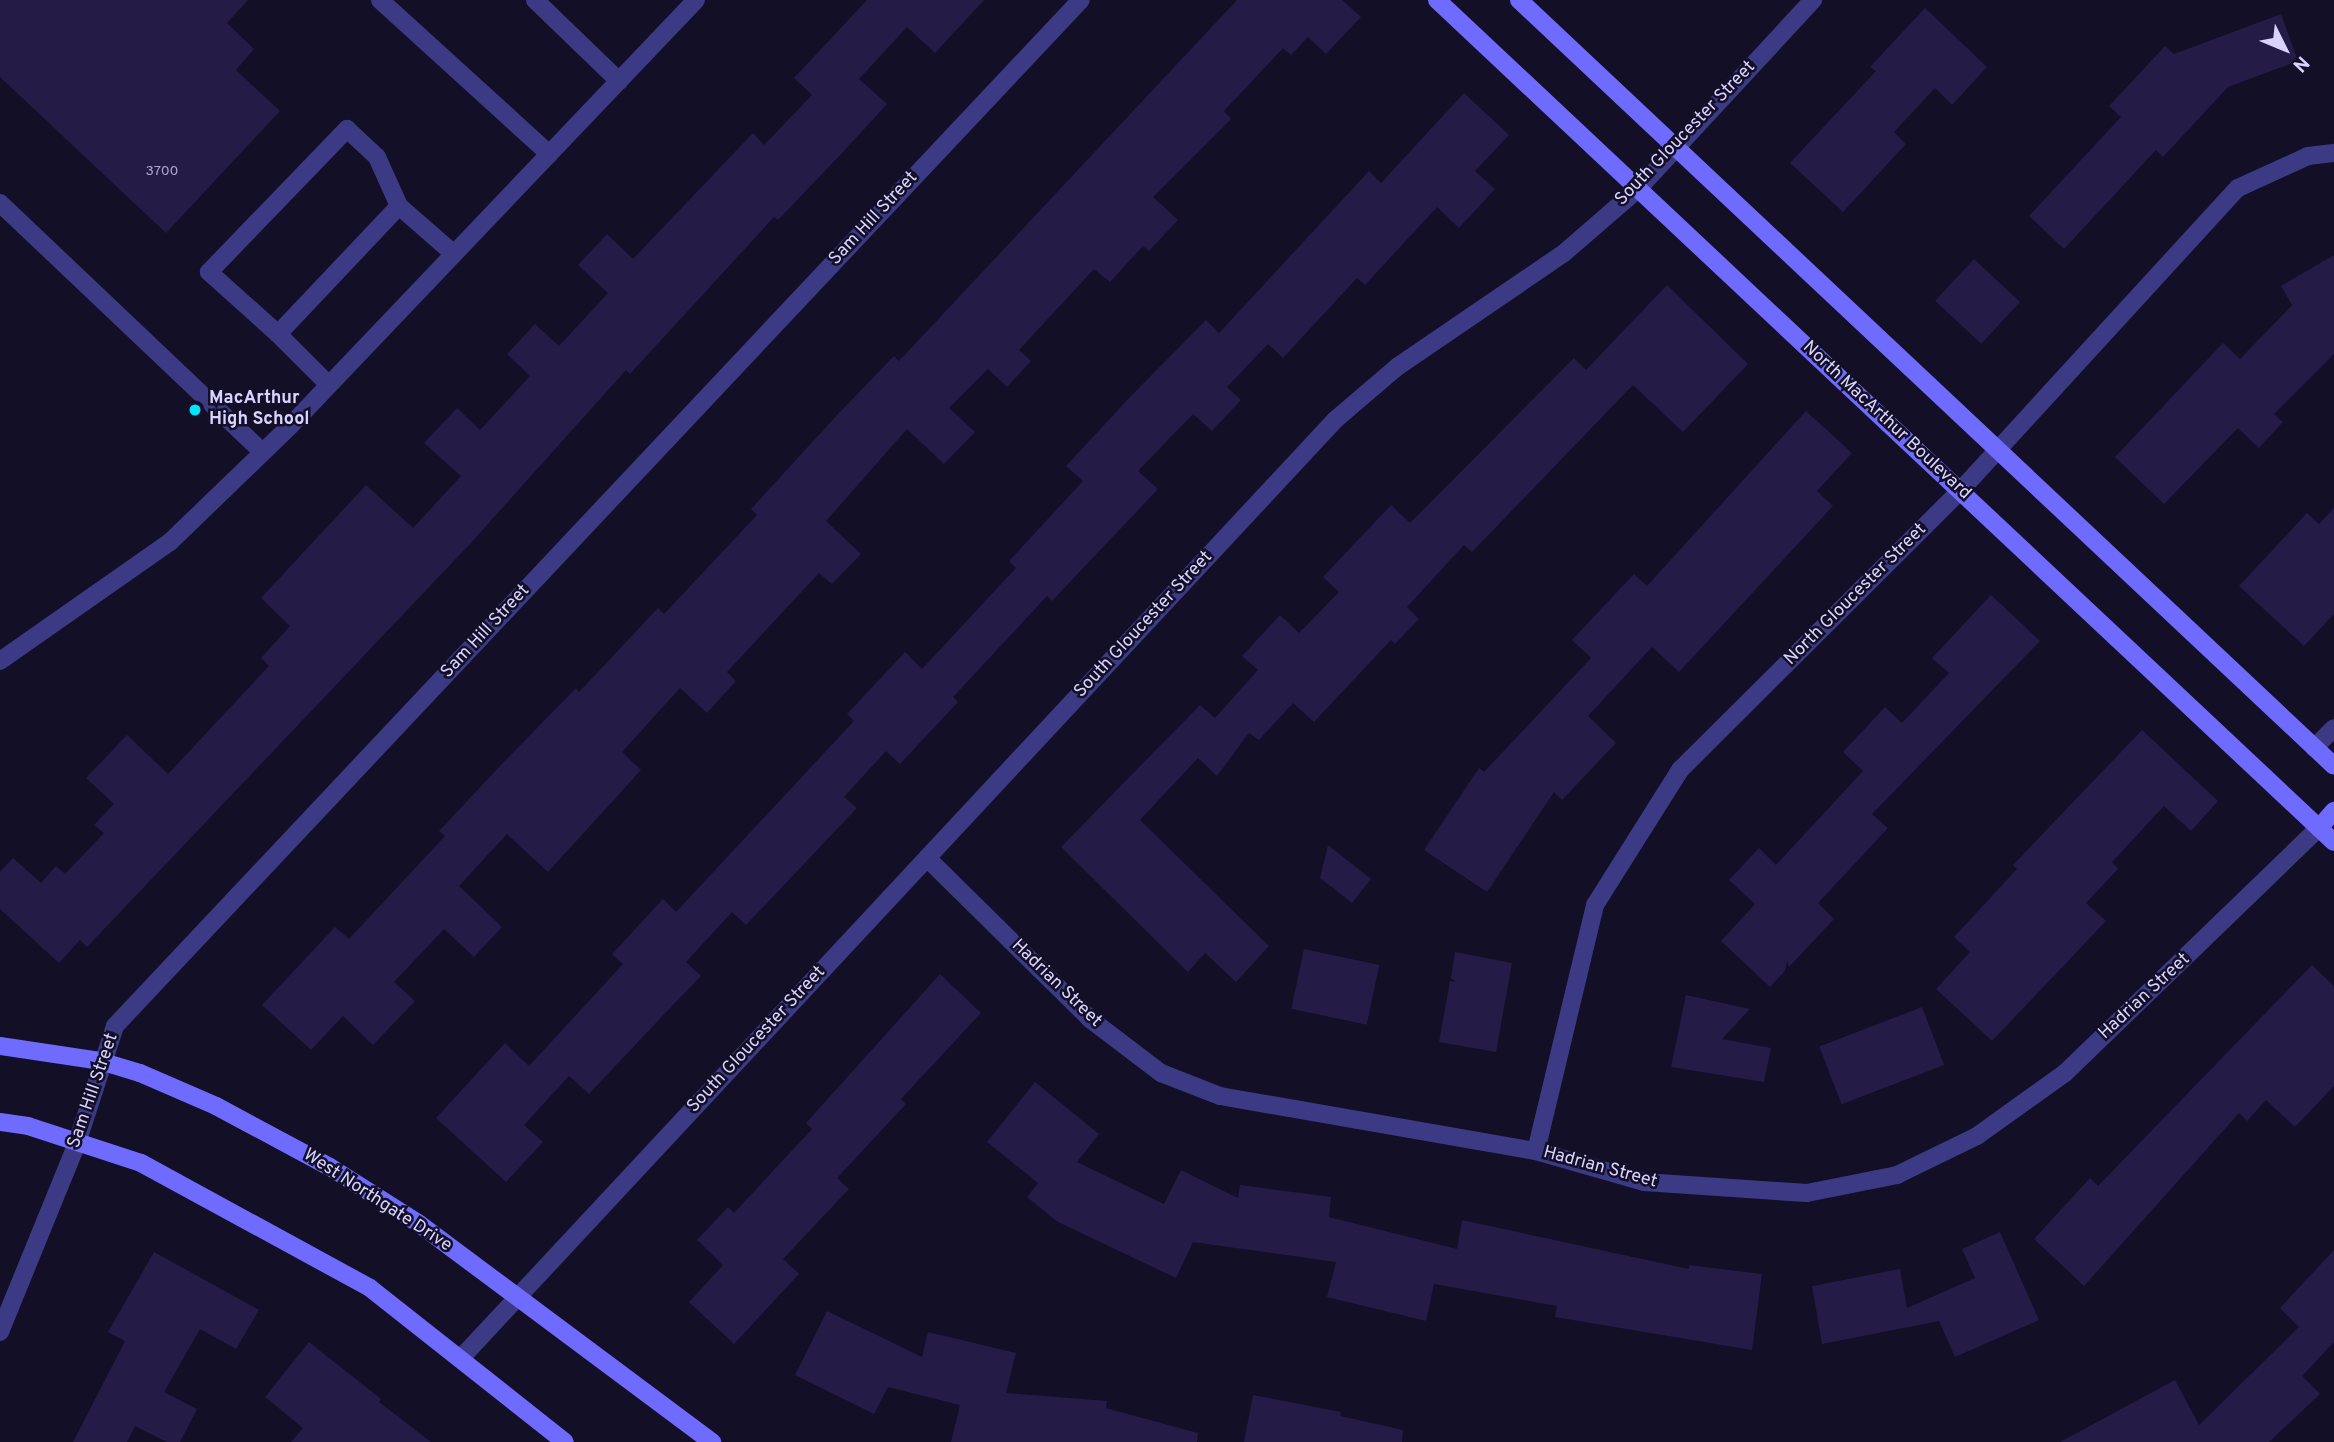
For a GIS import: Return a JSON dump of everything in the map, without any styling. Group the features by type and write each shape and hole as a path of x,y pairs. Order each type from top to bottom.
{"main road":[{"name":"North MacArthur Boulevard","path":"1437,0 2334,842"},
{"path":"1519,0 2334,766"},
{"path":"2319,828 2334,811"},
{"name":"West Northgate Drive","path":"0,1046 100,1060 216,1106 330,1167 418,1223 712,1442"},
{"path":"0,1122 141,1163 370,1288 565,1442"}],"street":[{"path":"380,0 549,155"},
{"path":"535,0 619,80"},
{"path":"0,661 170,542 329,385 696,0"},
{"name":"Sam Hill Street","path":"0,1332 77,1143 100,1060 115,1026 1081,0"},
{"name":"South Gloucester Street","path":"461,1358 1335,419 1397,367 1564,253 1638,189 1813,0"},
{"path":"329,385 278,334 209,272 346,129 377,157 399,206 454,254"},
{"name":"North Gloucester Street","path":"1536,1151 1595,905 1680,770 1960,491 2238,188 2308,156 2334,153"},
{"path":"0,203 262,452"},
{"path":"278,334 399,206"},
{"path":"2314,748 2334,728"},
{"name":"Hadrian Street","path":"927,858 1090,1019 1161,1073 1220,1096 1536,1151 1644,1182 1713,1190 1807,1193 1897,1175 1977,1136 2065,1073 2319,828"}],"building":[{"path":"0,0 248,0 227,23 254,49 236,70 280,111 166,233 0,77"},
{"path":"867,0 984,0 935,53 907,27 859,79 887,104 778,220 774,217 630,374 626,370 470,544 87,947 80,940 59,963 0,909 0,872 13,858 41,883 56,866 65,874 104,833 94,825 114,804 86,778 127,735 168,774 269,666 261,658 290,626 261,598 366,485 413,528 461,476 424,443 457,408 480,430 530,376 507,354 535,324 559,346 608,293 578,265 607,234 633,259 753,133 764,145 812,95 794,78"},
{"path":"1237,0 1342,0 1361,17 1326,54 1308,37 1291,55 1283,48 1224,111 1231,119 1153,197 1178,220 1149,251 1143,246 1110,282 1094,269 1019,350 1031,361 1007,387 988,369 949,408 975,432 944,464 907,429 826,521 861,554 832,584 819,573 727,672 736,681 707,713 680,688 622,752 641,770 548,872 507,834 459,886 502,927 474,957 444,929 394,982 415,1001 373,1045 343,1016 311,1050 262,1005 335,927 349,939 445,836 439,831 500,766 576,688 579,692 658,608 664,614 757,515 751,509 838,414 894,356 899,361"},
{"path":"1925,8 1987,67 1952,105 1935,88 1894,132 1906,144 1843,212 1790,163 1876,71 1870,67"},
{"path":"2281,14 2298,61 2228,87 2163,157 2156,150 2064,249 2029,216 2121,117 2109,106 2165,46 2174,54"},
{"path":"1464,93 1509,135 1475,171 1495,189 1459,228 1437,207 1365,285 1357,278 1283,358 1268,344 1227,387 1241,400 1212,431 1193,414 1138,471 1158,489 1052,601 1047,596 953,697 958,702 900,764 886,751 844,797 857,808 746,925 732,912 686,962 701,976 589,1094 569,1076 524,1125 543,1142 506,1182 436,1118 505,1043 529,1066 623,964 612,954 663,899 676,912 854,721 847,714 905,652 922,669 1016,568 1009,561 1083,481 1066,466 1130,397 1206,320 1219,333 1369,171 1381,183"},
{"path":"2334,255 2334,354 2274,414 2283,422 2259,448 2238,428 2164,504 2115,457 2223,343 2240,359 2292,305 2281,286"},
{"path":"1974,259 2020,302 1981,344 1935,301"},
{"path":"1667,285 1748,364 1683,432 1633,385 1472,552 1464,545 1407,607 1419,619 1395,644 1391,640 1314,722 1293,703 1259,740 1249,733 1217,776 1198,758 1140,820 1269,946 1236,982 1205,953 1188,972 1061,847 1200,705 1215,718 1258,670 1242,656 1280,615 1299,633 1339,592 1323,577 1391,505 1410,523 1574,358 1586,370"},
{"path":"1806,411 1852,453 1817,491 1833,506 1679,672 1652,647 1588,716 1616,743 1562,800 1554,792 1487,892 1424,850 1479,768 1484,772 1591,658 1572,640 1634,574 1647,586"},
{"path":"2334,508 2334,614 2304,646 2239,586 2307,513 2319,524"},
{"path":"1991,595 2040,641 1872,814 1888,828 1818,903 1834,919 1789,967 1787,961 1785,971 1770,987 1721,941 1755,904 1729,880 1759,848 1776,865 1863,771 1843,752 1885,707 1902,723 1949,673 1932,658"},
{"path":"2142,730 2218,801 2191,831 2164,806 2112,862 2118,869 2086,903 2106,921 1992,1041 1936,989 1970,952 1954,937 2017,869 2013,865"},
{"path":"1328,845 1371,879 1352,903 1320,878"},
{"path":"1304,949 1379,965 1367,1025 1291,1009"},
{"path":"1455,952 1512,963 1496,1052 1439,1042 1450,981 1456,982 1451,978"},
{"path":"2312,965 2334,986 2334,1086 2295,1127 2266,1100 2247,1121 2239,1113 2084,1286 2034,1239 2090,1178 2098,1186"},
{"path":"940,974 981,1013 901,1099 906,1104 837,1178 849,1189 783,1259 799,1274 734,1344 689,1302 723,1265 697,1240 728,1207 734,1213 812,1129 806,1123"},
{"path":"1686,995 1750,1009 1722,1039 1771,1048 1764,1082 1671,1067"},
{"path":"1922,1007 1944,1065 1842,1104 1819,1046"},
{"path":"1035,1082 1099,1134 1077,1162 1164,1204 1181,1170 1238,1198 1240,1185 1331,1197 1329,1217 1457,1249 1462,1220 1689,1269 1689,1265 1762,1274 1752,1350 1555,1317 1557,1306 1434,1284 1426,1321 1327,1297 1336,1262 1193,1242 1176,1278 1058,1222 1027,1197 1038,1183 987,1142"},
{"path":"2000,1232 2039,1320 1955,1357 1939,1321 1822,1344 1812,1286 1900,1269 1907,1308 1975,1278 1962,1249"},
{"path":"2334,1250 2334,1342 2302,1376 2320,1394 2269,1442 2060,1442 2175,1380 2199,1425 2299,1327 2280,1308"},
{"path":"154,1252 259,1310 236,1349 200,1329 164,1392 197,1409 180,1442 167,1442 135,1426 127,1442 73,1442 125,1341 108,1332"},
{"path":"827,1311 922,1357 928,1332 1016,1353 1006,1393 1107,1401 1106,1408 1198,1433 1197,1442 951,1442 960,1405 888,1387 874,1414 795,1375"},
{"path":"309,1342 431,1442 291,1442 303,1428 265,1397"},
{"path":"1253,1395 1341,1412 1340,1416 1403,1430 1402,1442 1244,1442"}],"place":[{"name":"MacArthur High School","path":"195,410"}]}
